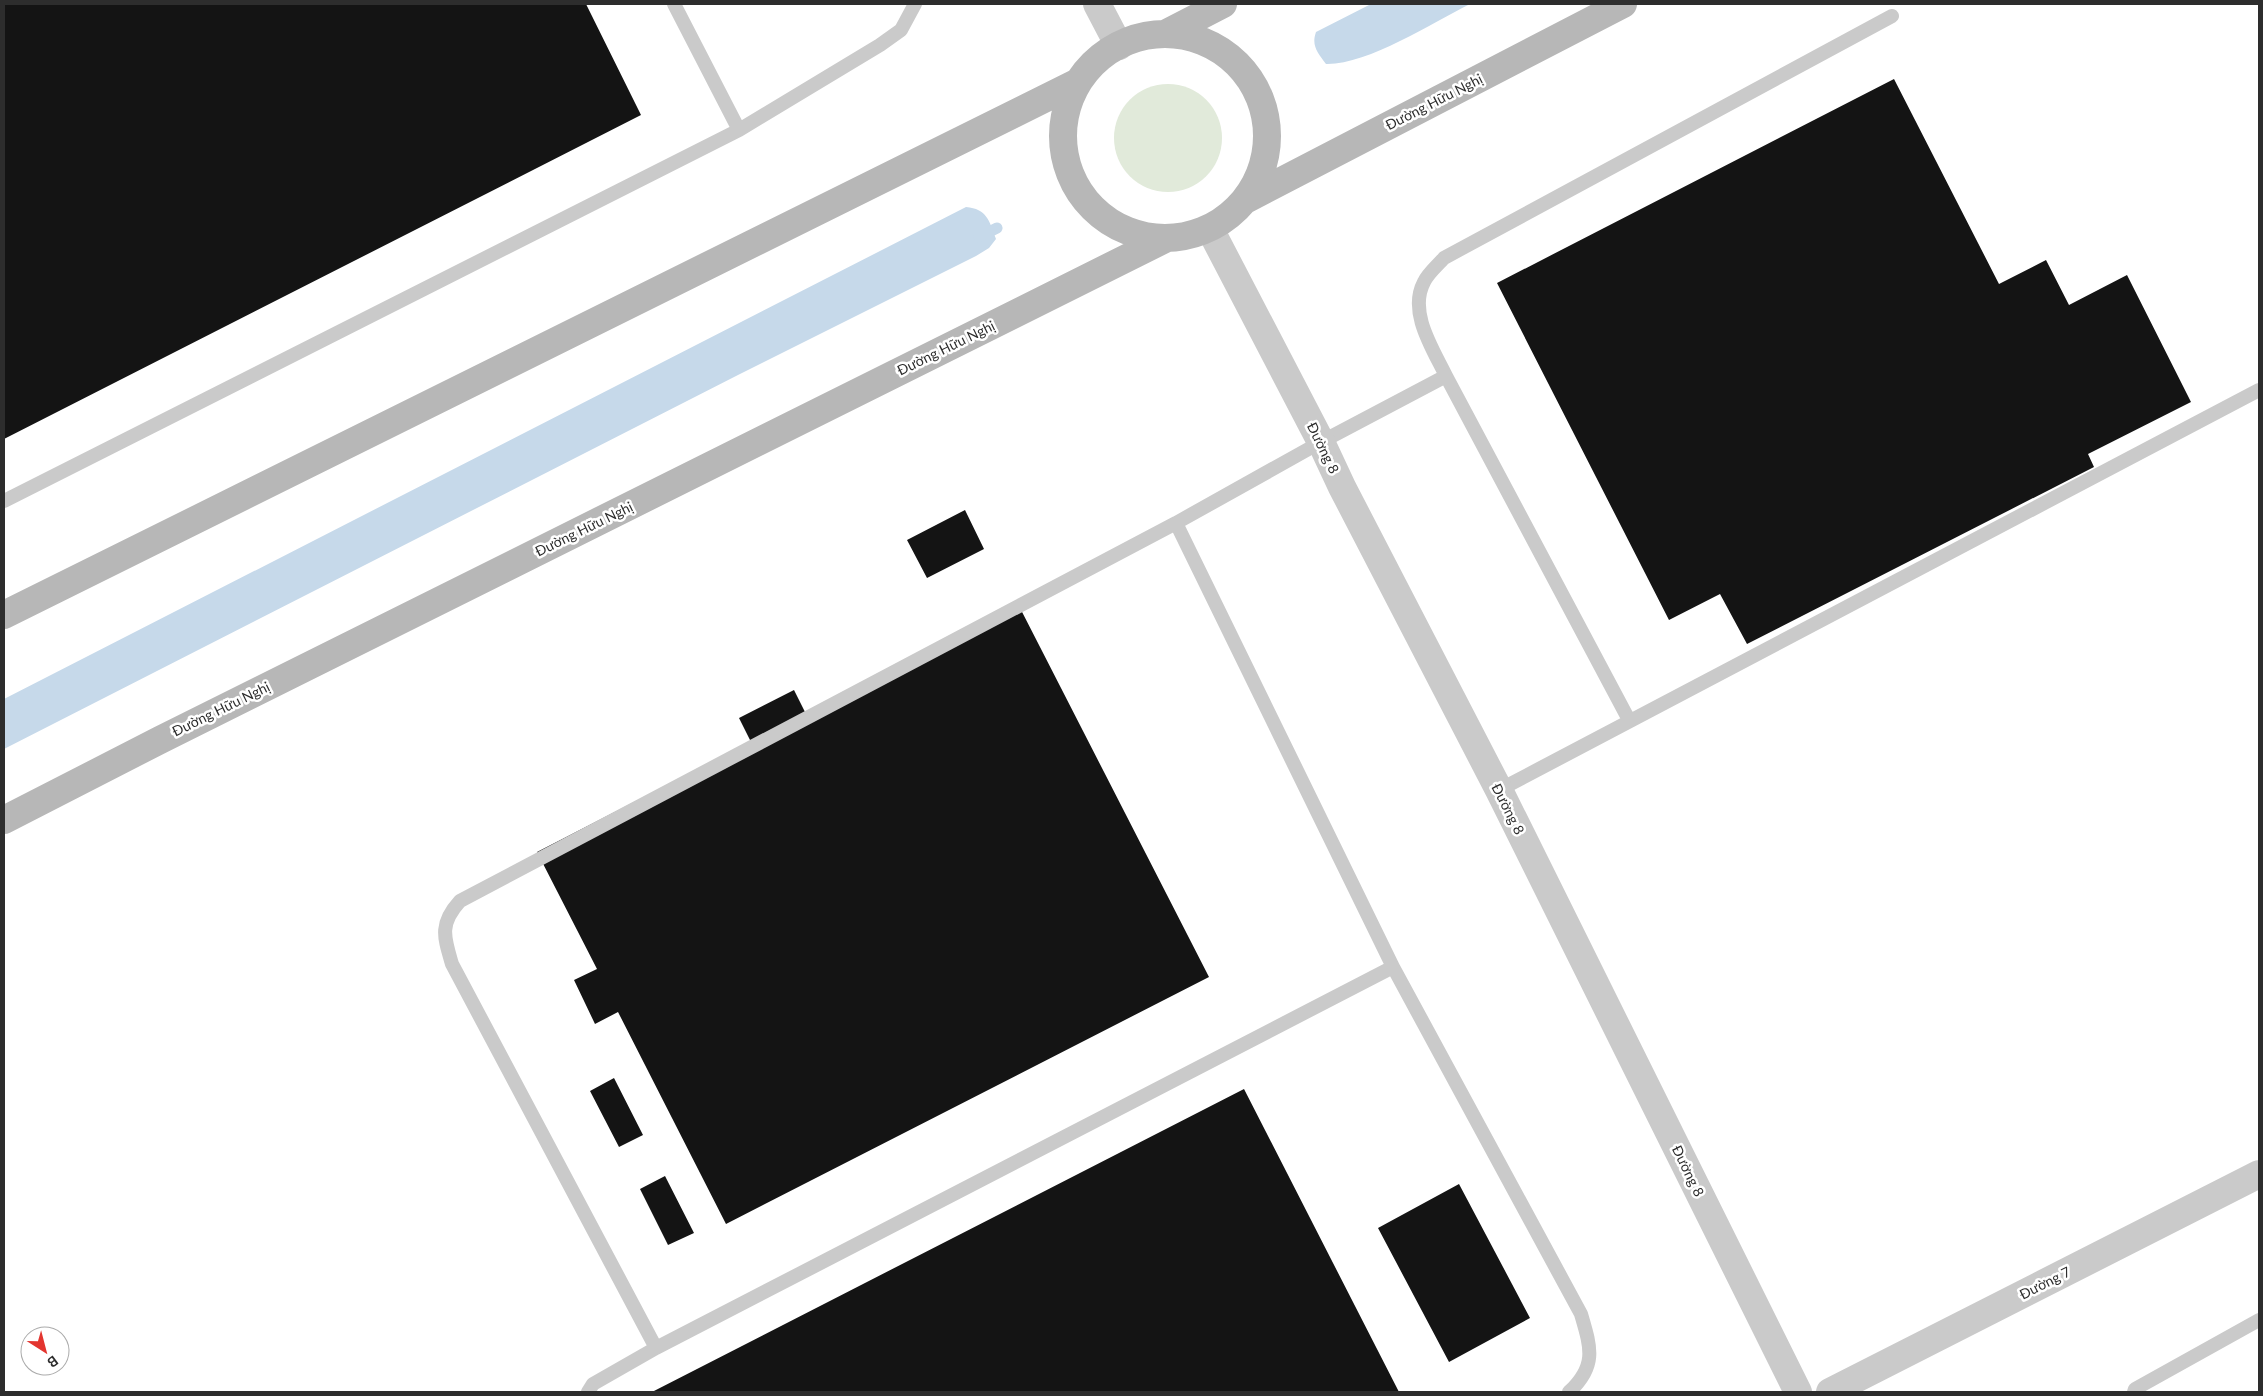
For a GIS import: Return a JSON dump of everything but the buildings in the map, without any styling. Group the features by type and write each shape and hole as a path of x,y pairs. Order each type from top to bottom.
{"main road":[{"path":"1165,34 1223,4"},
{"name":"Đường Hữu Nghị","path":"1245,200 1623,4"},
{"path":"1165,34 1188,36 1210,44 1229,56 1245,72 1258,91 1265,113 1268,136 1265,159 1258,180 1245,200 1229,216 1210,229 1188,236 1165,239 1143,237 1122,230 1104,219 1087,204 1075,187 1066,166 1062,145 1063,123 1068,102 1078,82 1094,62 1119,46 1144,36 1165,34"},
{"path":"4,615 1078,82"},
{"name":"Đường Hữu Nghị","path":"4,820 160,740 1165,239"}],"street":[{"path":"1097,4 1119,46"},
{"name":"Đường 8","path":"1210,229 1499,790 1798,1392"},
{"name":"Đường 7","path":"1830,1392 2259,1174"}],"lane":[{"path":"674,4 739,130"},
{"path":"4,501 739,130 880,45 901,30 915,4"},
{"path":"1629,720 1446,376 1425,332 1418,303 1424,281 1444,258 1892,16"},
{"path":"656,1348 452,964 444,930 449,913 460,901 1176,523 1321,442 1446,376"},
{"path":"1499,790 2259,390"},
{"path":"1176,523 1393,967 1581,1314 1591,1348 1587,1369 1569,1392"},
{"path":"588,1392 593,1384 656,1348 1393,967"},
{"path":"2134,1392 2135,1389 2259,1320"}],"green space":[{"path":"1168,84 1189,88 1206,100 1218,117 1222,138 1218,159 1206,176 1189,188 1168,192 1147,188 1130,176 1118,159 1114,138 1118,117 1130,100 1147,88"}],"water":[{"path":"1371,4 1470,4 1419,32 1380,50 1360,58 1326,64 1315,45 1316,32"},
{"path":"966,207 983,213 989,221 996,239 989,248 976,256 738,375 4,749 4,699"}],"waterway":[{"path":"979,237 997,228"}]}
